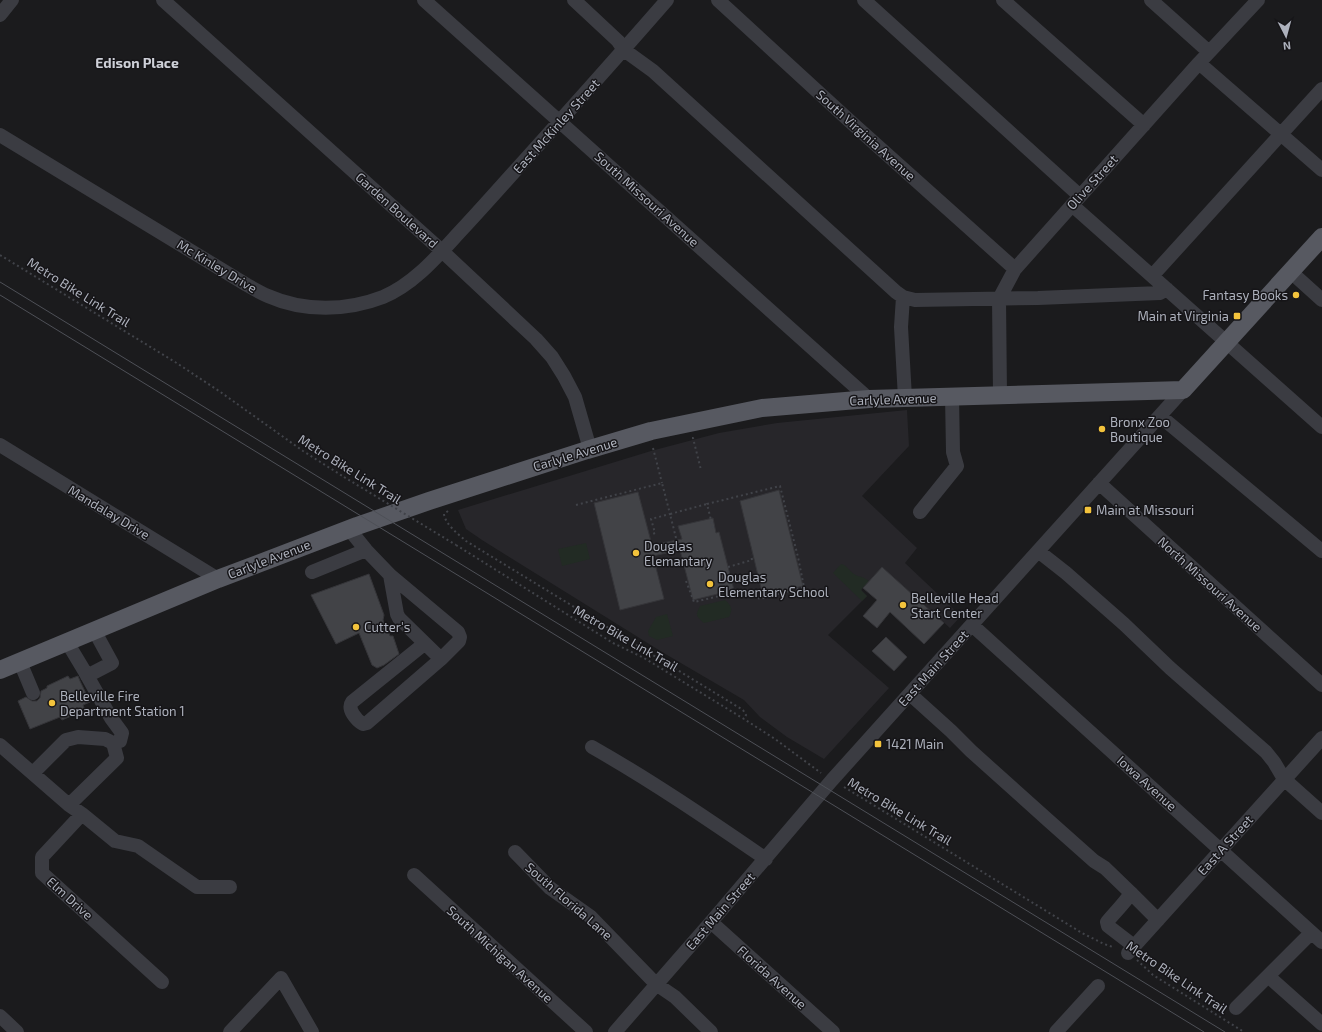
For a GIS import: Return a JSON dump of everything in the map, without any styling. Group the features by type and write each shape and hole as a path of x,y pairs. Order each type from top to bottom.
{"main road":[{"name":"East Main Street","path":"1183,390 1322,237"},
{"name":"Carlyle Avenue","path":"0,670 218,579 349,529 429,501 650,431 762,408 869,398 1183,390"}],"street":[{"path":"0,15 12,0"},
{"name":"Garden Boulevard","path":"163,0 442,251 536,338 552,357 575,397 590,449"},
{"name":"South Missouri Avenue","path":"424,0 869,398"},
{"path":"574,0 618,41 624,50 653,71 903,297 914,300 999,299 1160,294 1167,289"},
{"name":"East McKinley Street","path":"442,251 560,122 667,0"},
{"name":"South Virginia Avenue","path":"718,0 853,124 1015,269"},
{"path":"864,0 1076,200 1152,276 1322,427"},
{"path":"1003,0 1144,126"},
{"path":"1151,0 1209,52"},
{"name":"Olive Street","path":"1000,395 999,299 1015,269 1199,63 1258,0"},
{"path":"1199,63 1322,170"},
{"path":"1152,276 1322,89"},
{"name":"Mc Kinley Drive","path":"0,135 247,285 268,296 287,303 312,307 335,308 360,304 385,296 408,282 426,268 442,251"},
{"path":"1291,272 1322,300"},
{"path":"903,297 901,327 905,398"},
{"name":"East Main Street","path":"615,1032 766,859 832,780 1183,390"},
{"path":"920,512 957,466 953,452 952,396"},
{"path":"1160,416 1322,551"},
{"name":"Mandalay Drive","path":"0,445 218,579"},
{"name":"North Missouri Avenue","path":"1099,483 1322,686"},
{"path":"349,529 366,550 390,575 460,634 459,641 441,660 367,723 363,724 360,722 350,708 350,704 424,644"},
{"path":"312,572 366,550"},
{"path":"1038,551 1066,573 1124,624 1170,668 1261,748 1274,762 1284,779 1322,813"},
{"path":"390,575 399,618 441,660"},
{"name":"Iowa Avenue","path":"972,625 1322,942"},
{"path":"87,676 112,663 94,630"},
{"path":"67,642 111,718 122,733 120,741 113,743"},
{"path":"20,662 33,693"},
{"path":"910,694 971,752 1094,861 1105,868 1158,920"},
{"path":"33,773 66,740 78,736 106,739 113,743 117,758 68,805"},
{"name":"East A Street","path":"1131,949 1322,738"},
{"path":"0,745 68,805 82,814 115,841 138,846 197,887 230,887"},
{"path":"592,747 633,770 766,859"},
{"name":"Elm Drive","path":"82,814 42,857 42,873 162,982"},
{"name":"South Florida Lane","path":"514,852 550,888 591,918 656,984 674,997 711,1032"},
{"name":"South Michigan Avenue","path":"414,875 586,1032"},
{"path":"1131,893 1127,900 1107,922 1108,926 1131,949"},
{"name":"Florida Avenue","path":"711,922 833,1032"},
{"path":"1236,1008 1311,933"},
{"path":"1268,976 1322,1024"},
{"path":"230,1032 281,978 312,1032"},
{"path":"1056,1032 1098,986"},
{"path":"0,1016 17,1032"}],"path":[{"name":"Metro Bike Link Trail","path":"0,255 175,362 219,391 303,451 344,477 613,642 644,658 744,719 775,739 818,772 1082,933 1104,944 1131,949 1153,975 1244,1032"},
{"path":"688,439 693,438 701,470"},
{"path":"653,448 676,538"},
{"path":"576,505 662,483"},
{"path":"651,535 655,533 651,519 780,486 798,556 804,587 760,599 745,590 694,602 686,581"},
{"path":"707,504 713,528"},
{"path":"455,509 444,514 444,517 454,531 466,541 743,710 746,715 744,719"},
{"path":"728,567 752,560 751,555"}],"shaded area":[{"name":"Douglas Elementary School","path":"907,410 909,446 862,496 917,548 905,563 961,616 950,628 882,567 861,590 867,596 828,635 889,688 824,759 787,737 760,717 744,700 662,652 482,540 466,529 458,510 651,451 719,433 777,423"},
{"path":"586,543 590,559 562,566 558,549"},
{"path":"841,564 854,574 869,581 861,590 867,596 862,601 833,573"},
{"path":"725,600 731,608 729,617 704,623 697,616 700,606"},
{"path":"667,614 673,636 657,640 649,636 648,631 656,617"}],"building":[{"path":"779,490 803,586 763,596 740,501"},
{"name":"Douglas Elemantary","path":"638,492 652,545 682,539 678,526 713,518 716,533 719,532 734,590 693,600 680,550 653,556 664,599 620,610 594,503"},
{"name":"Belleville Head Start Center","path":"882,567 944,623 924,644 890,612 877,628 863,616 877,600 863,588"},
{"name":"Cutter's","path":"369,574 384,615 383,620 390,636 393,636 399,654 384,665 377,668 372,665 359,633 336,644 311,595"},
{"path":"886,637 907,657 894,671 872,651"},
{"name":"Belleville Fire Department Station 1","path":"68,676 70,679 78,676 90,702 83,705 85,710 62,720 60,717 30,729 18,701 26,697 32,701 37,701 40,698 41,691 47,688 47,686"}],"tram line":[{"path":"0,282 1225,1032"},
{"path":"0,295 1204,1032"}],"place":[{"name":"Fantasy Books","path":"1296,295"},
{"name":"Main at Virginia","path":"1237,316"},
{"name":"Bronx Zoo Boutique","path":"1102,429"},
{"name":"Main at Missouri","path":"1088,510"},
{"name":"Douglas Elemantary","path":"636,553"},
{"name":"Douglas Elementary School","path":"710,584"},
{"name":"Belleville Head Start Center","path":"903,605"},
{"name":"Cutter's","path":"356,627"},
{"name":"Belleville Fire Department Station 1","path":"52,703"},
{"name":"1421 Main","path":"878,744"}],"district":[{"name":"Edison Place","path":"137,63"}]}
